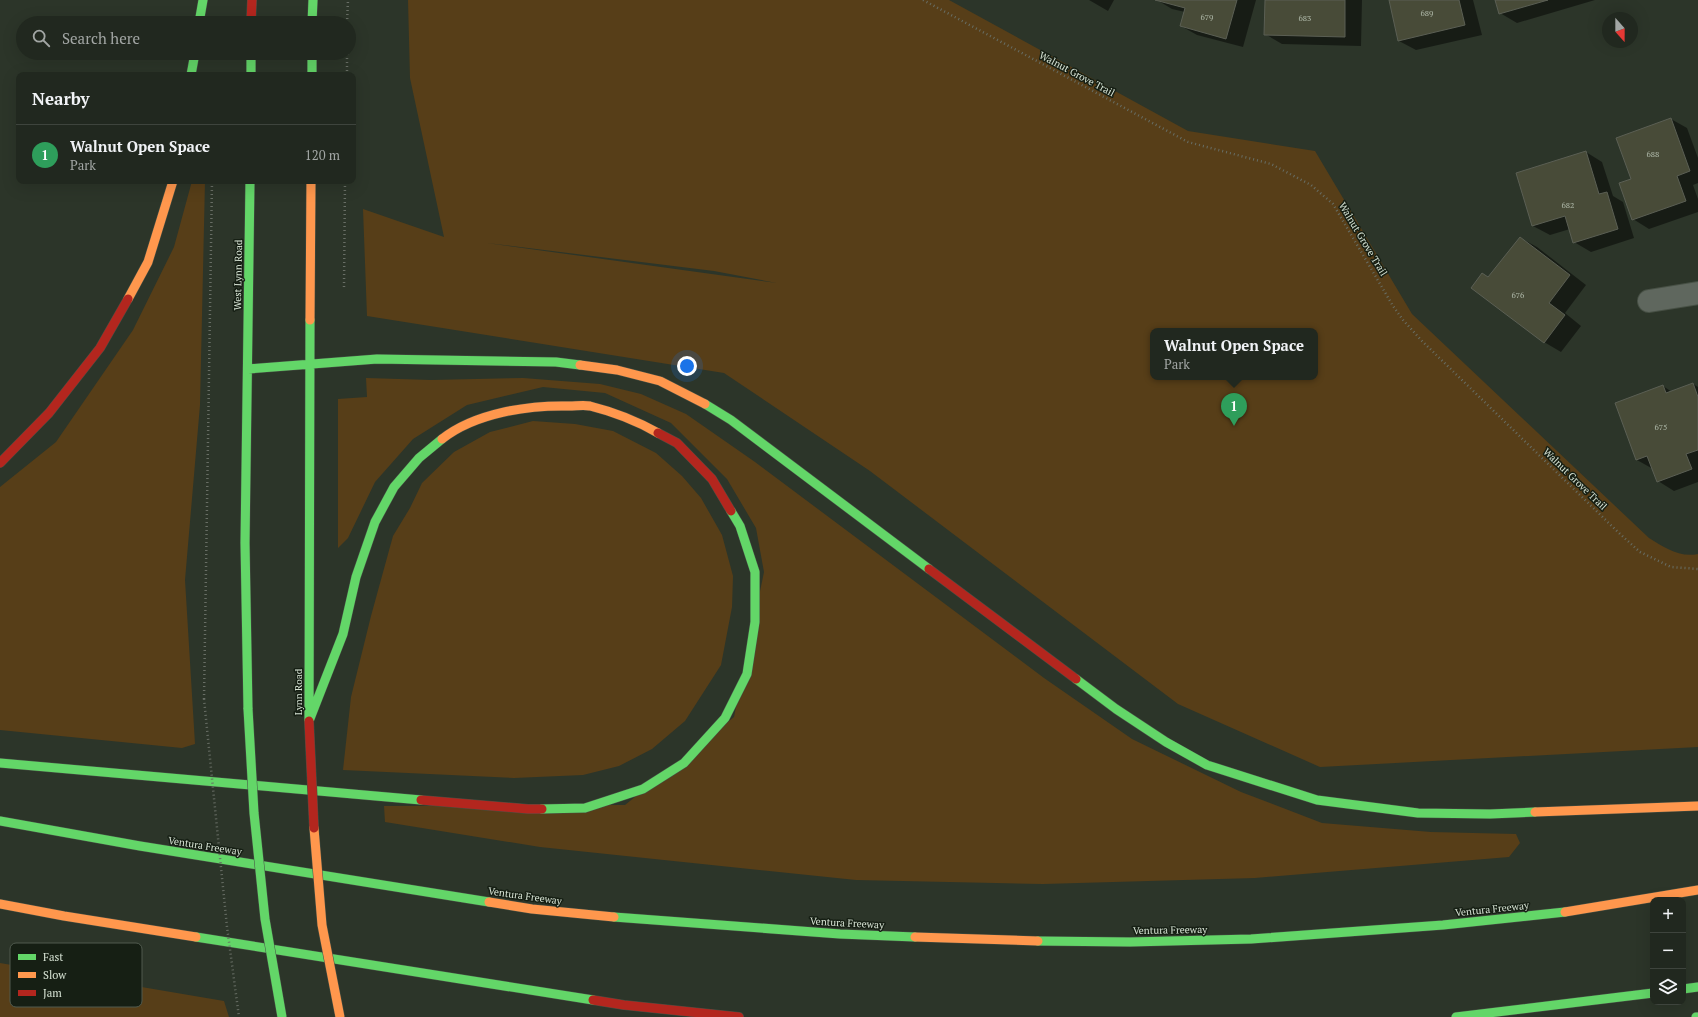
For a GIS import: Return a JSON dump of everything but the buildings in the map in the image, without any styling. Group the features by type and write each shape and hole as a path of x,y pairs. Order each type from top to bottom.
{"main road":[{"path":"200,16 202,0"},
{"path":"251,16 252,0"},
{"path":"312,0 312,16"},
{"path":"192,72 194,60"},
{"path":"251,60 251,72"},
{"path":"312,60 312,72"},
{"path":"0,463 49,413 100,348 148,262 172,184"},
{"name":"West Lynn Road","path":"248,369 250,184"},
{"path":"311,184 311,364"},
{"path":"282,1017 265,918 254,813 248,708 245,543 248,369 377,358 556,362 617,370 660,381 696,399 731,420 1116,709 1166,742 1207,765 1259,783 1317,800 1418,813 1490,814 1698,806"},
{"name":"Lynn Road","path":"311,364 308,721 314,834 322,925 340,1017"},
{"path":"0,763 528,809 585,808 643,789 684,763 725,718 747,674 755,622 755,572 740,526 712,479 677,443 637,421 589,406 543,405 496,413 452,431 419,458 394,488 375,522 356,577 343,634 308,721"},
{"name":"Ventura Freeway","path":"0,821 140,846 532,909 673,922 840,934 1003,940 1130,942 1251,939 1451,924 1557,913 1698,890"},
{"path":"0,904 72,917 624,1005 739,1017"},
{"path":"1686,989 1698,987"},
{"path":"1456,1017 1650,993"}],"street":[{"path":"1649,301 1698,293"}],"path":[{"path":"348,0 348,16"},
{"name":"Walnut Grove Trail","path":"923,0 1188,142 1271,164 1311,185 1333,204 1393,306 1403,320 1422,341 1614,529 1640,552 1671,567 1698,569"},
{"path":"347,60 347,72"},
{"path":"212,184 204,699 227,926 239,1017"},
{"path":"344,287 345,184"}],"shaded area":[{"path":"408,0 949,0 1188,131 1315,151 1412,314 1649,538 1678,553 1691,555 1698,554 1698,747 1320,767 1178,704 870,471 724,373 367,316 363,209 444,237 410,78","holes":["487,243 714,271 777,283"]},
{"path":"191,184 205,184 200,405 185,580 195,744 182,748 0,730 0,487 56,442 133,330 174,247"},
{"path":"366,378 431,380 523,378 600,384 641,394 686,414 755,462 1044,678 1132,739 1241,792 1322,823 1431,832 1516,834 1520,843 1509,857 1255,878 1043,884 856,880 540,847 385,822 384,806 625,805 734,717 764,572 756,528 727,479 671,423 605,393 543,387 467,405 413,439 375,482 348,538 338,548 338,399 367,397"},
{"path":"533,421 575,424 613,431 656,453 682,476 701,498 722,535 733,576 732,607 721,665 685,721 652,749 619,766 583,775 514,778 343,770 351,697 393,536 410,508 422,483 454,452 490,432"},
{"path":"0,963 10,965 10,1007 142,1007 142,987 224,1001 229,1017 0,1017"}],"traffic: fast":[{"path":"200,16 203,0"},
{"path":"312,16 313,0"},
{"path":"192,72 194,60"},
{"path":"251,60 251,72"},
{"path":"312,60 312,72"},
{"path":"248,709 245,543 250,184"},
{"path":"309,721 310,320"},
{"path":"248,369 377,359 556,362 580,365"},
{"path":"705,404 731,420 929,569"},
{"path":"309,721 343,634 356,577 375,522 394,487 419,458 442,439"},
{"path":"542,809 585,808 643,789 684,763 725,718 747,674 755,622 755,572 740,526 731,511"},
{"path":"1076,679 1116,709 1166,742 1207,765 1317,800 1418,813 1490,814 1535,812"},
{"path":"248,709 254,813 265,919 282,1017"},
{"path":"0,763 421,800"},
{"path":"0,821 140,846 489,902"},
{"path":"1038,941 1130,942 1251,939 1443,925 1565,912"},
{"path":"614,917 840,934 915,937"},
{"path":"196,937 593,1000"},
{"path":"1686,989 1698,987"},
{"path":"1456,1017 1650,993"}],"traffic: slow":[{"path":"128,299 148,262 172,184"},
{"path":"310,320 311,184"},
{"path":"580,365 617,370 660,381 705,404"},
{"path":"442,439 455,430 470,423 502,412 553,406 590,406 625,417 658,433"},
{"path":"1535,812 1698,806"},
{"path":"314,828 322,925 340,1017"},
{"path":"1565,912 1698,890"},
{"path":"489,902 532,909 614,917"},
{"path":"0,904 64,916 196,937"},
{"path":"915,937 1038,941"}],"traffic: jam":[{"path":"251,16 252,0"},
{"path":"0,463 49,413 100,348 128,299"},
{"path":"658,433 677,443 712,479 731,511"},
{"path":"929,569 1076,679"},
{"path":"309,721 314,828"},
{"path":"421,800 542,809"},
{"path":"593,1000 624,1005 739,1017"}],"place":[{"name":"Walnut Open Space","path":"1234,426"}]}
